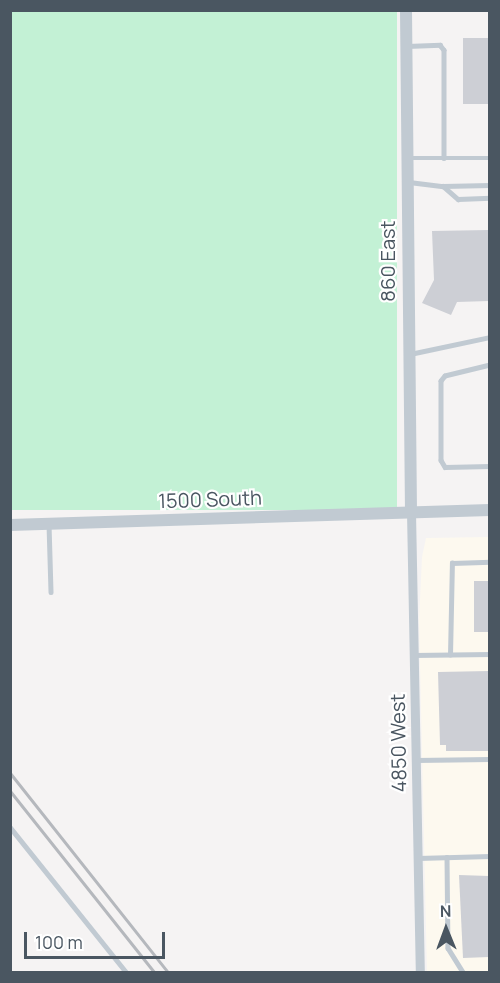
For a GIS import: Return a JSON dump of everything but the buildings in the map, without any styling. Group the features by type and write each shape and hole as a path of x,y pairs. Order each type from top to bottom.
{"street":[{"name":"860 East","path":"406,10 407,354 411,512"},
{"name":"1500 South","path":"10,525 489,510"},
{"name":"4850 West","path":"411,512 420,972"}],"lane":[{"path":"406,45 440,45 444,50 444,158"},
{"path":"407,158 489,158"},
{"path":"407,182 443,186 489,185"},
{"path":"443,186 458,199 489,198"},
{"path":"407,354 489,337"},
{"path":"489,365 445,376 441,381 441,460 445,467 489,466"},
{"path":"49,524 51,592"},
{"path":"450,655 452,563 489,562"},
{"path":"414,655 489,654"},
{"path":"416,760 489,759"},
{"path":"10,826 126,972"},
{"path":"418,858 489,856"},
{"path":"447,857 448,948 463,972"}],"shaded area":[{"path":"489,537 489,972 427,972 419,621 422,557 426,538"}],"green space":[{"path":"10,11 397,11 397,510 10,510"}],"railway":[{"path":"10,773 168,972"},
{"path":"10,791 154,972"}]}
